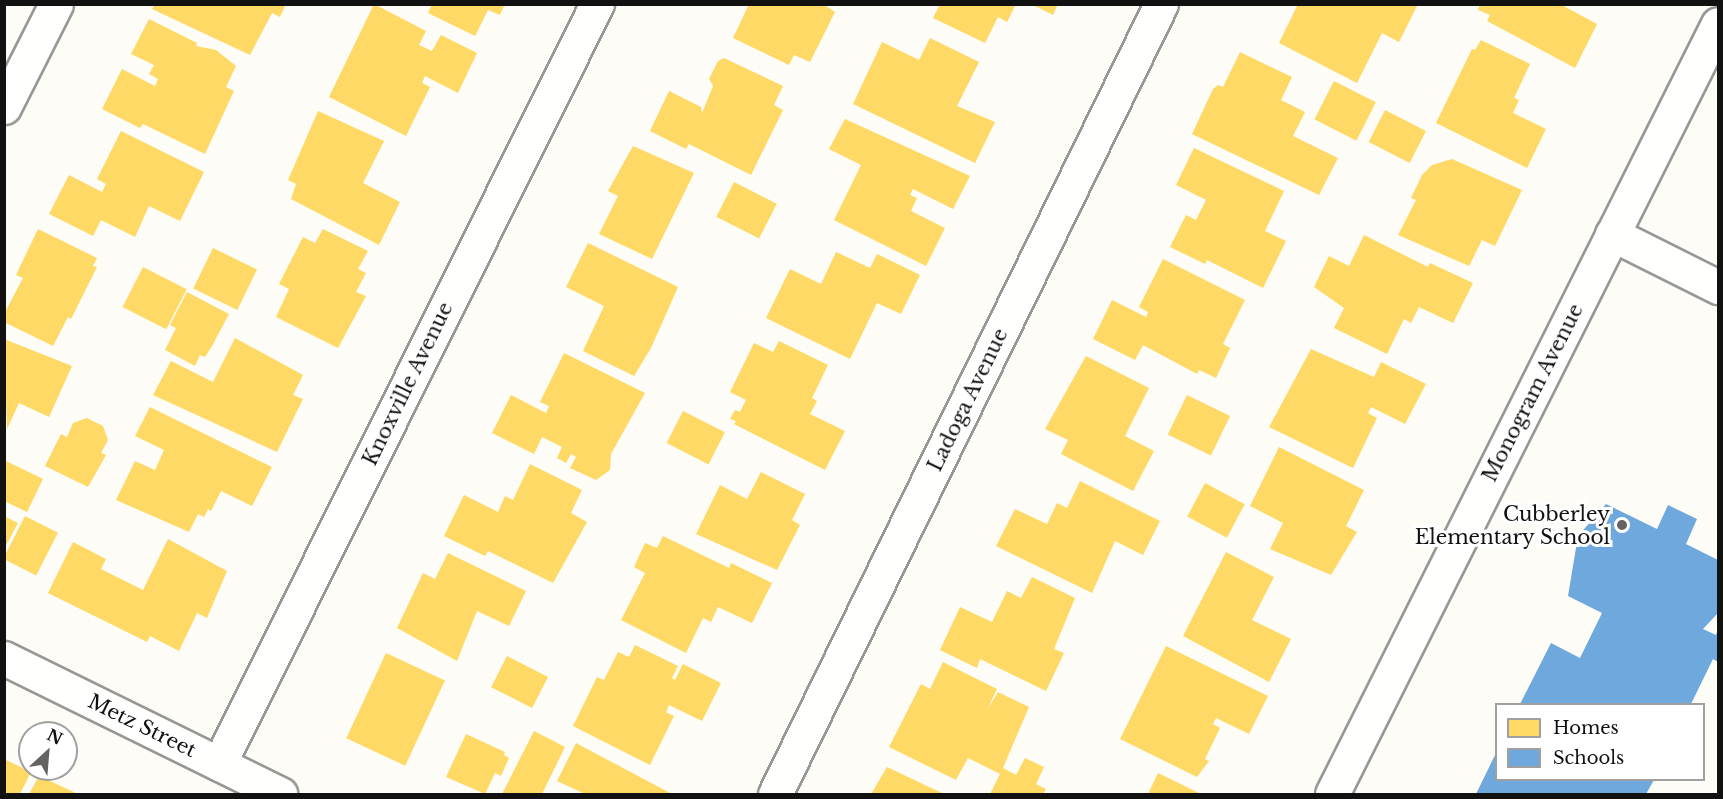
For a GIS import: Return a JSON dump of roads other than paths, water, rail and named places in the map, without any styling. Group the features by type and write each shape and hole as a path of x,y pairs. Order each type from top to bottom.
{"street":[{"path":"4,107 56,4"},
{"name":"Knoxville Avenue","path":"219,764 597,4"},
{"name":"Ladoga Avenue","path":"775,795 1161,4"},
{"name":"Monogram Avenue","path":"1332,795 1719,24"},
{"path":"1612,234 1719,287"},
{"name":"Metz Street","path":"4,658 280,795"}],"place":[{"name":"Cubberley Elementary School","path":"1622,525"}]}
